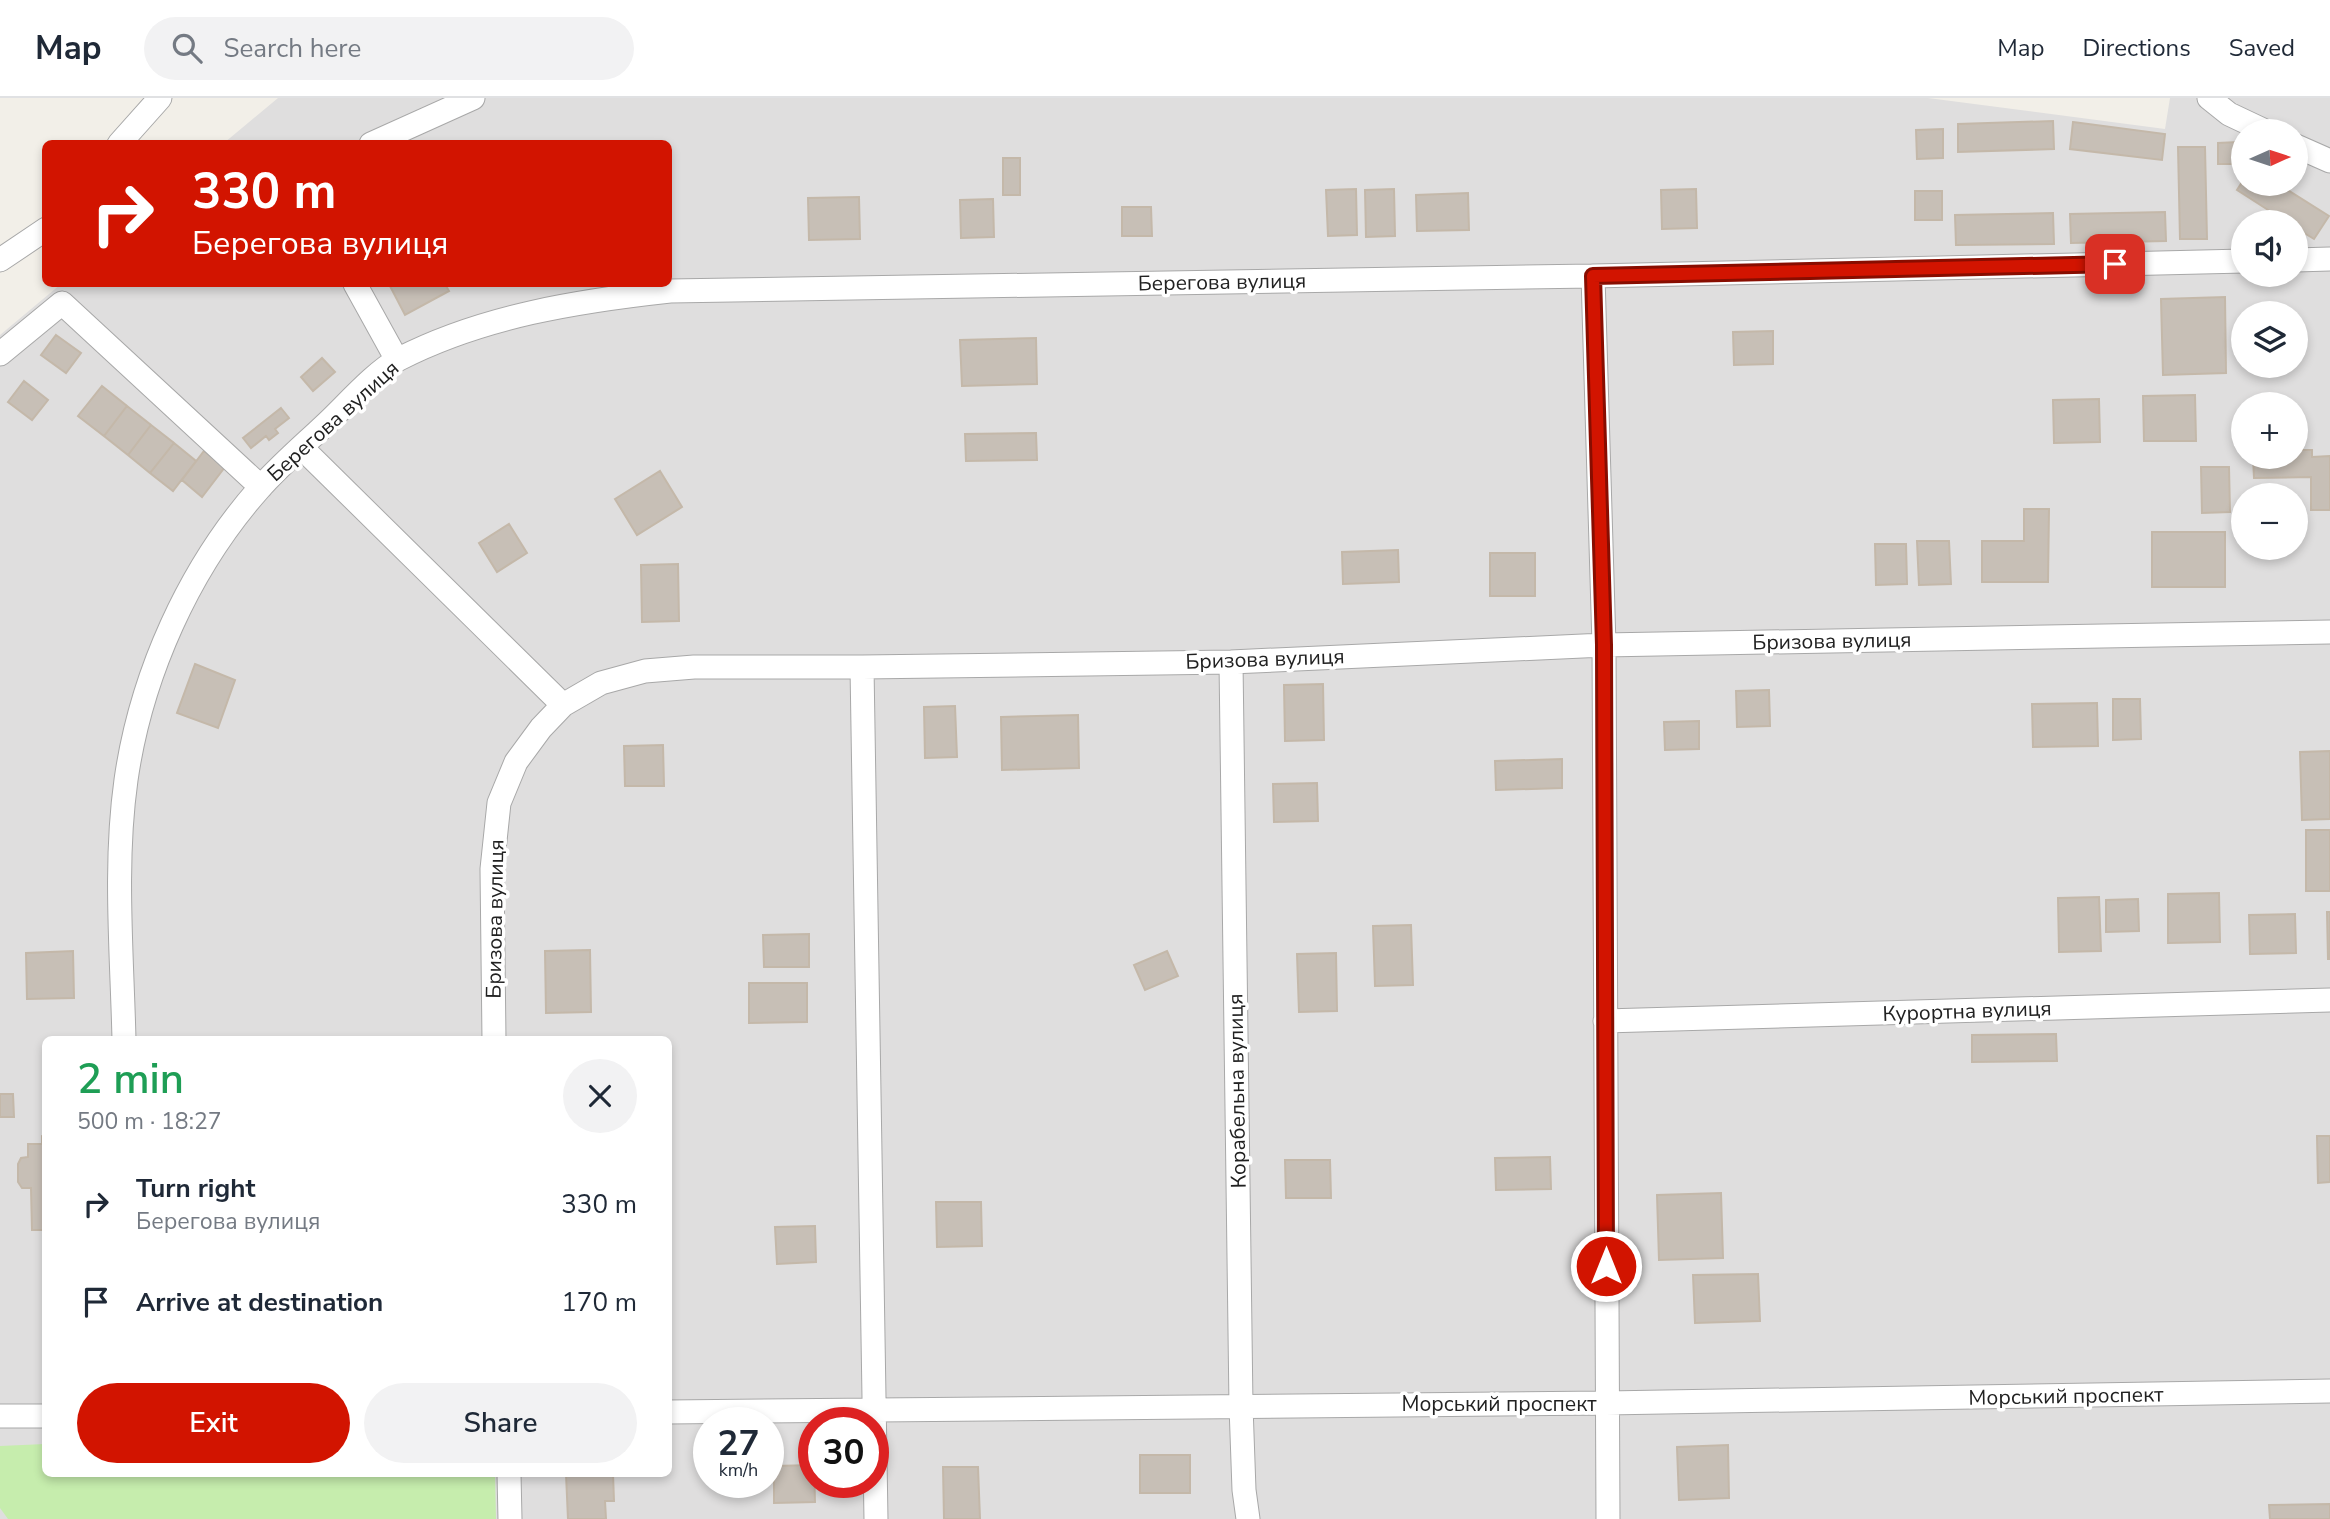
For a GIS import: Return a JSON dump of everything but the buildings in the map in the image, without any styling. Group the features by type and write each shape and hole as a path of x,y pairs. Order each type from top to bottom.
{"street":[{"path":"123,140 160,98"},
{"path":"380,140 473,98"},
{"path":"2209,98 2240,119"},
{"path":"2308,152 2330,162"},
{"path":"0,260 42,232"},
{"path":"2308,260 2330,259"},
{"name":"Берегова вулиця","path":"124,1036 120,857 126,779 141,708 165,643 201,568 233,520 261,487 397,360 456,335 518,315 593,299 670,291 1593,276 2231,261"},
{"path":"1593,276 1604,645 1608,1519"},
{"path":"357,287 397,360"},
{"name":"Берегова вулиця","path":"0,354 62,303 261,487"},
{"path":"301,447 563,705"},
{"name":"Бризова вулиця","path":"494,1036 492,869 499,803 516,762 563,705 601,683 645,671 694,667 1231,662 1604,645 2330,632"},
{"name":"Корабельна вулиця","path":"1231,662 1241,1406 1244,1490 1248,1519"},
{"path":"862,667 876,1407"},
{"name":"Курортна вулиця","path":"1605,1021 2330,1000"},
{"name":"Морський проспект","path":"889,1410 1606,1403 2330,1391"},
{"name":"Морський проспект","path":"672,1412 798,1411"},
{"path":"0,1416 42,1416"},
{"path":"509,1477 510,1519"},
{"path":"876,1498 876,1519"}],"shaded area":[{"path":"278,98 1928,98 2165,129 2170,98 2330,98 2330,1519 0,1519 0,335 57,287 672,287 672,140 228,140"}],"green space":[{"path":"42,1444 42,1477 495,1477 496,1519 8,1519 0,1508 0,1446"}],"route":[{"path":"1606,1266 1604,645 1593,276 2115,264"}]}
